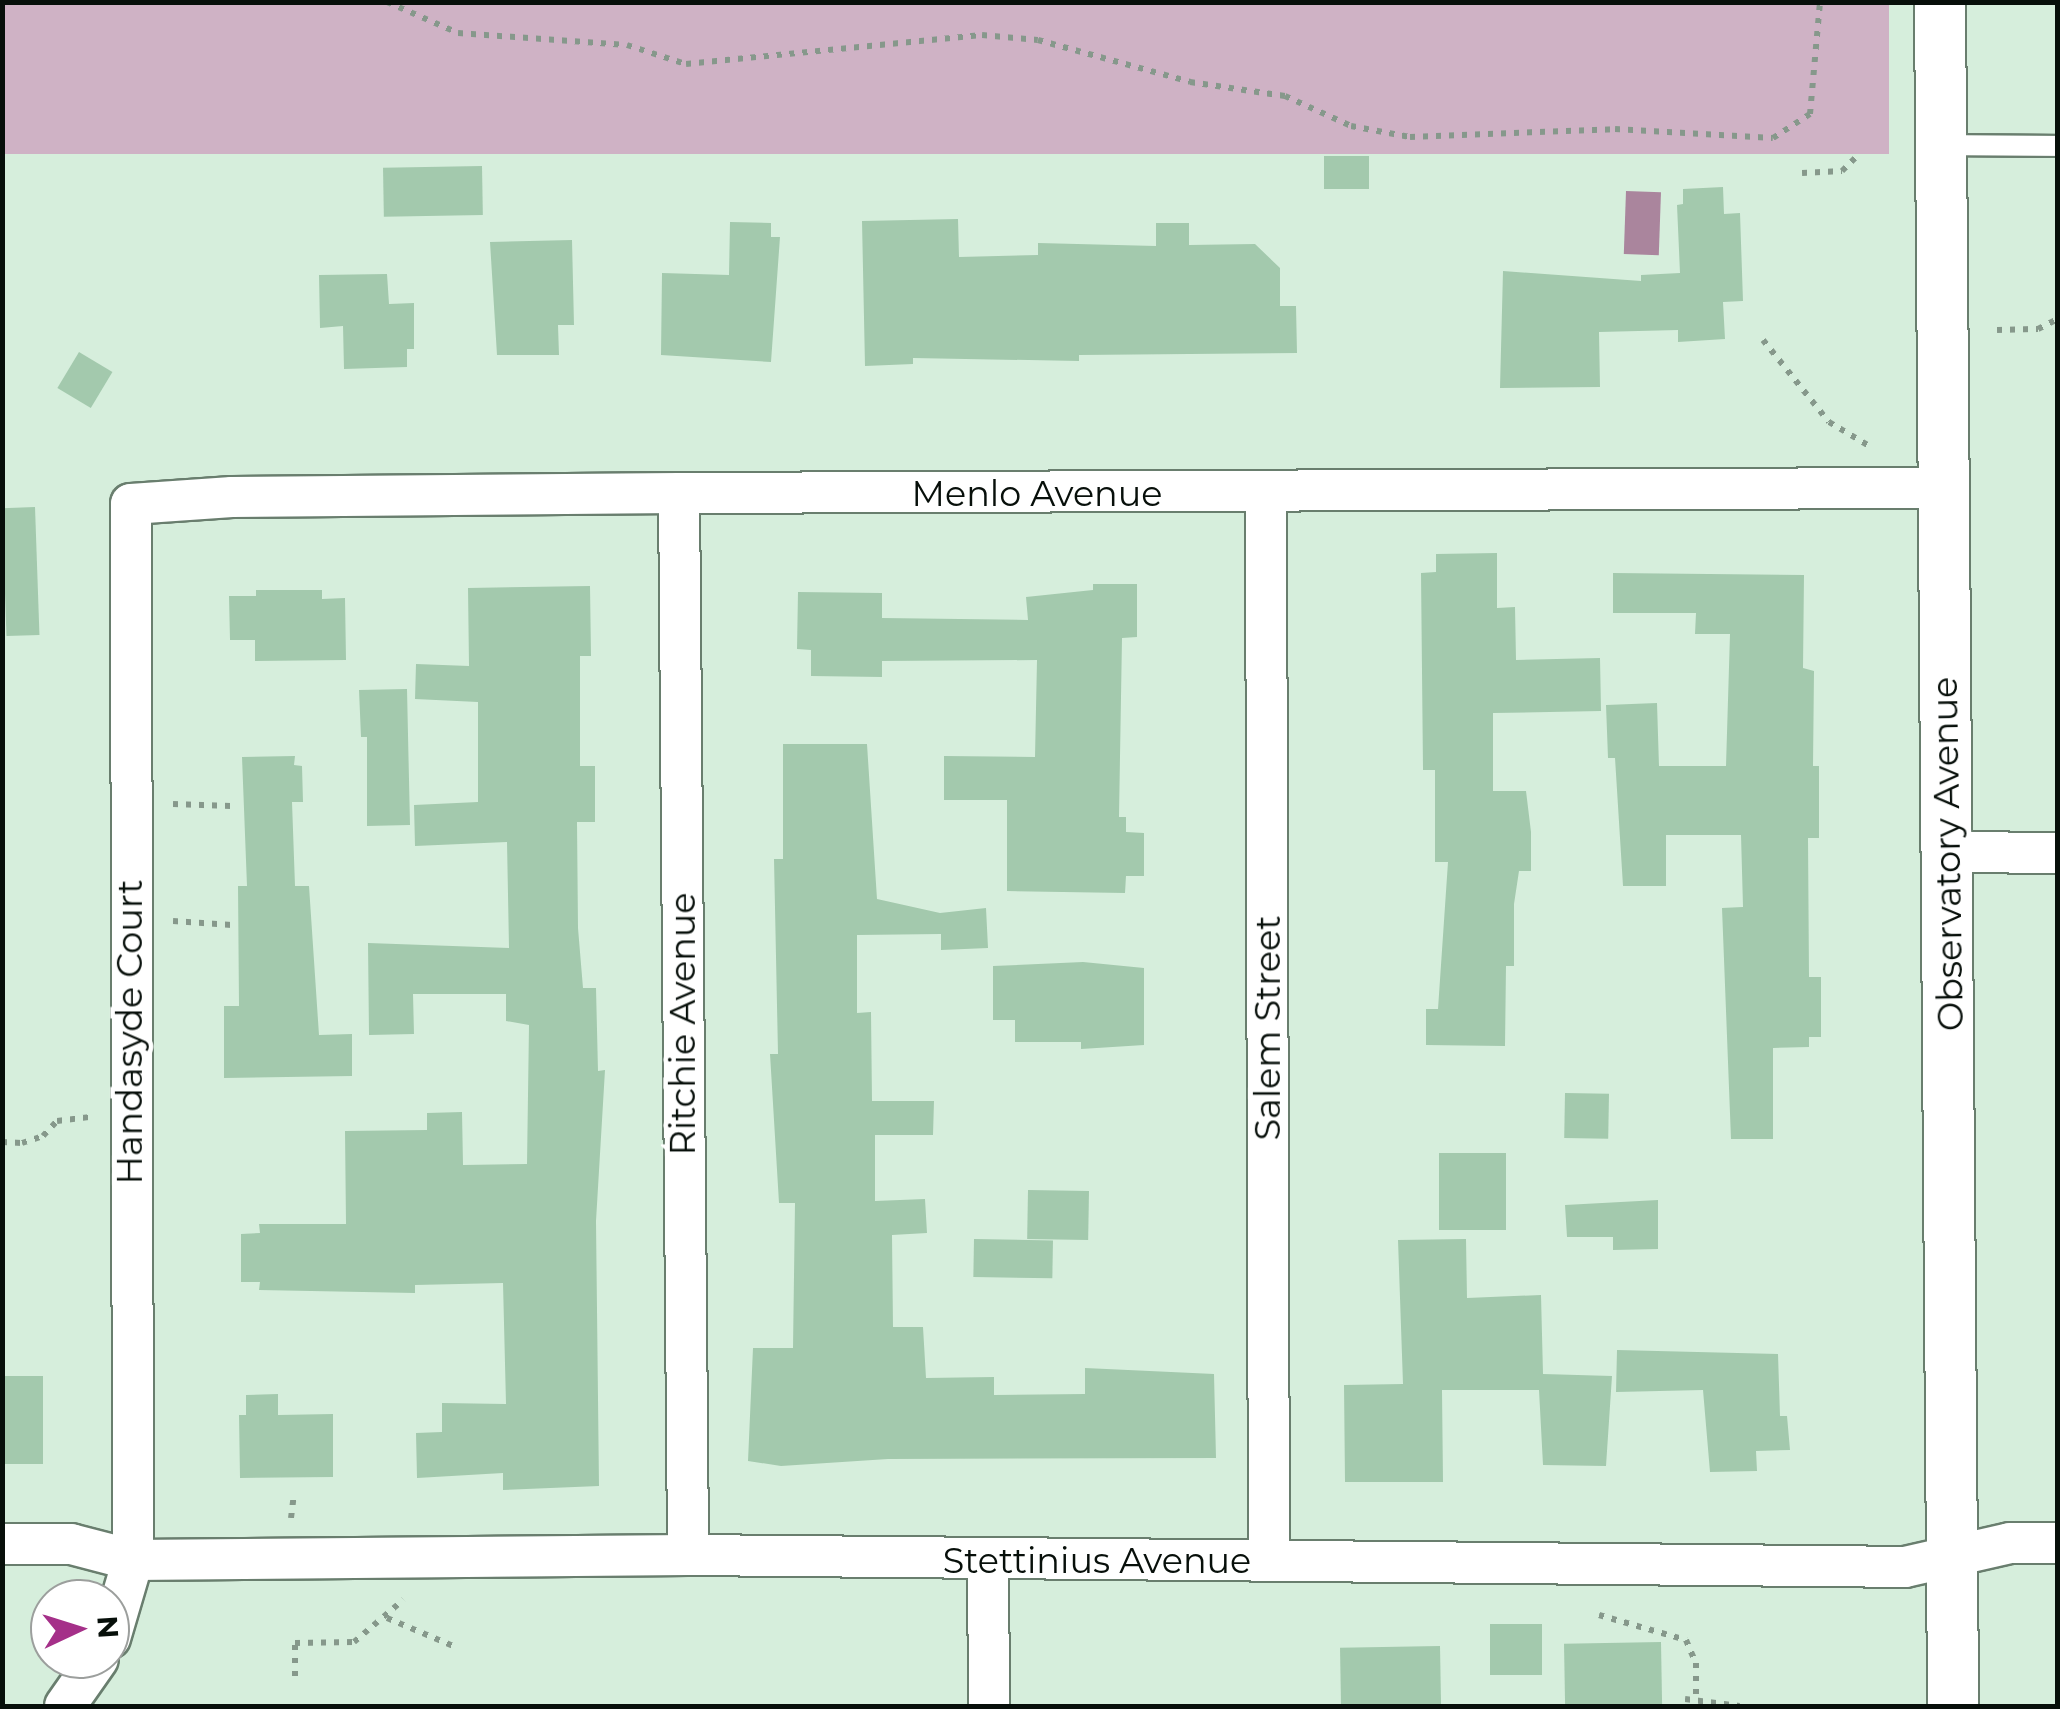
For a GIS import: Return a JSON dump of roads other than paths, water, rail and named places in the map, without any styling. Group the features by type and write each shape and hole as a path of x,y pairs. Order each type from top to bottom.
{"street":[{"name":"Observatory Avenue","path":"1940,2 1950,852 1953,1706"},
{"name":"Menlo Avenue","path":"132,504 232,497 679,493 1266,496 1943,488"},
{"name":"Ritchie Avenue","path":"679,493 688,1555"},
{"name":"Salem Street","path":"1266,496 1269,1561"},
{"name":"Handasyde Court","path":"127,1579 133,1560 132,504"},
{"path":"1950,852 2058,853"},
{"name":"Stettinius Avenue","path":"2,1544 71,1544 133,1560 688,1555 988,1562 1905,1566 2010,1544 2058,1544"},
{"path":"988,1562 989,1706"},
{"path":"64,1706 84,1679"}],"lane":[{"path":"1940,145 2058,146"}]}
